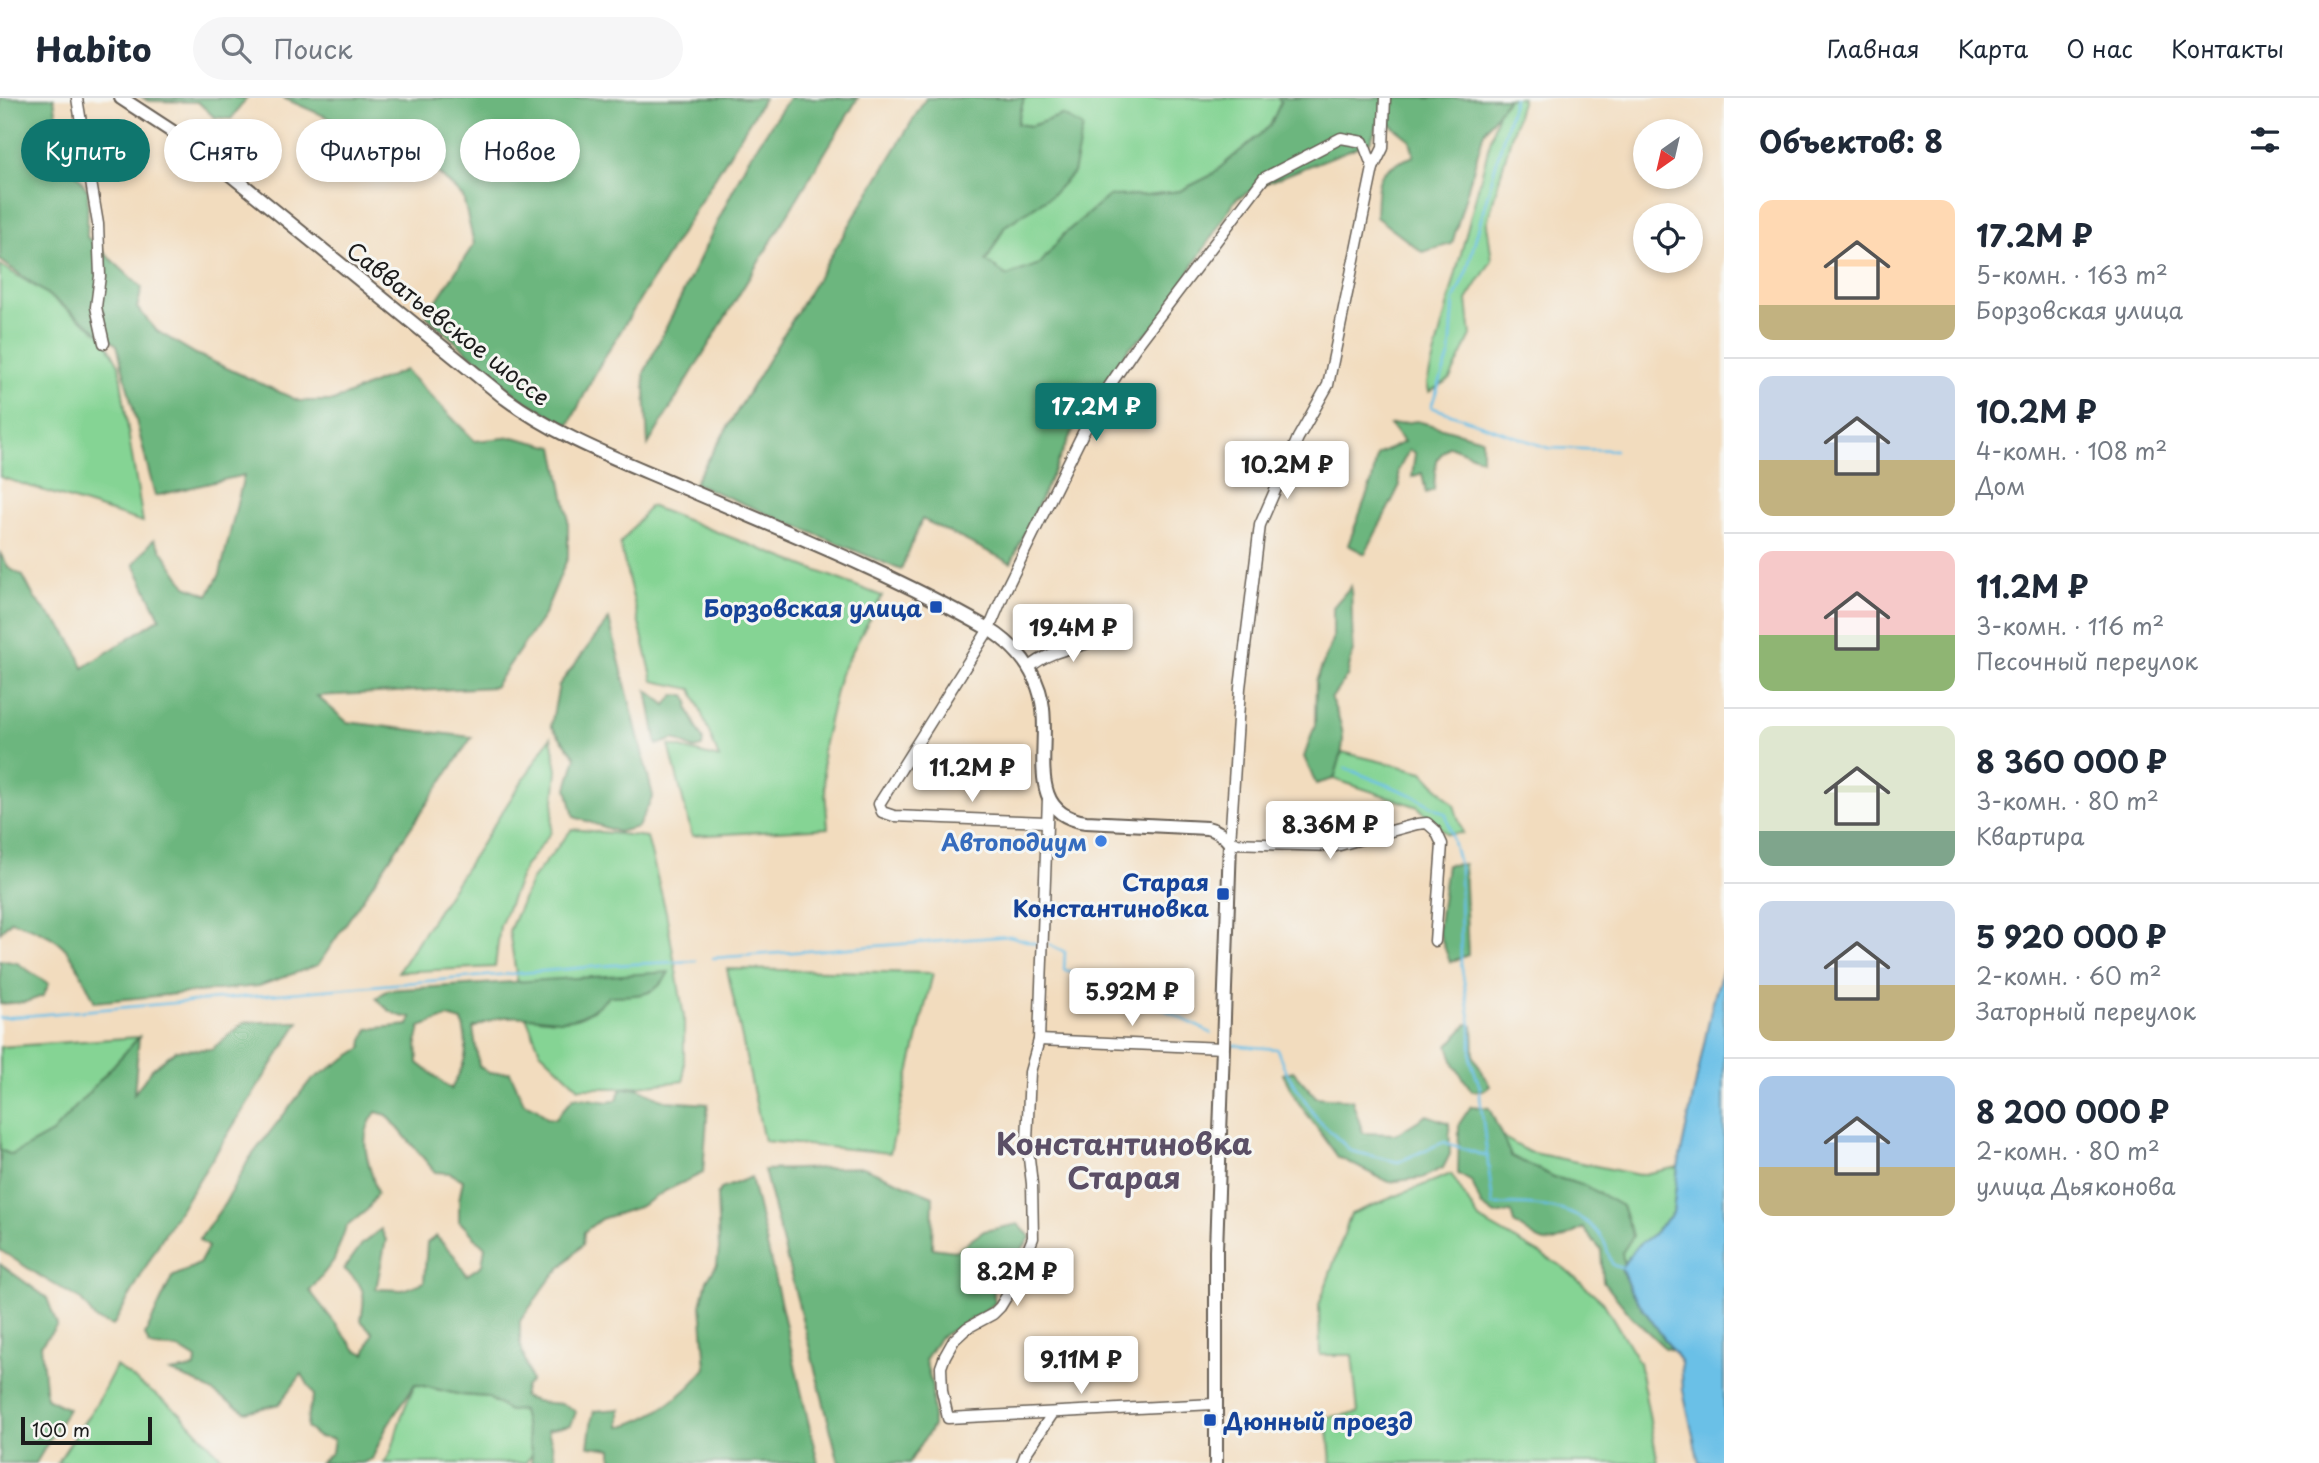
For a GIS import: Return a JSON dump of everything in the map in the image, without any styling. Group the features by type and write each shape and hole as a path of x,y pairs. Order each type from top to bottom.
{"main road":[{"name":"Савватьевское шоссе","path":"121,98 199,149 494,389 531,416 592,448 898,580 989,629 1012,646 1029,668"},
{"path":"1029,668 1039,690 1043,708 1044,781 1048,798 1058,810 1076,820 1207,828 1223,835 1230,843 1216,1250 1216,1463"}],"street":[{"path":"77,98 98,224 100,276 96,307 104,343"},
{"path":"1385,98 1383,148 1373,168 1328,385 1298,438 1260,525 1240,688 1230,843 1336,846 1427,823 1436,831 1442,844 1435,941"},
{"path":"1046,822 894,816 881,810 879,804 989,629 1083,433 1110,385 1264,178 1341,138 1363,142 1373,168"},
{"path":"1029,668 1048,654 1081,647 1105,638"},
{"path":"1048,798 1039,1040 1030,1072 1027,1141 1032,1184 1033,1238 1014,1284 1000,1307 993,1314 967,1328 954,1340 945,1356 941,1367 942,1391 948,1418 1214,1404"},
{"path":"1039,1040 1223,1048"},
{"path":"1022,1463 1053,1413"}],"green space":[{"path":"0,98 54,98 57,119 21,119 21,182 82,182 88,191 87,237 142,288 137,308 157,331 196,354 299,401 333,401 405,370 475,441 513,437 554,447 568,516 568,557 544,615 494,687 317,696 347,722 472,737 318,965 259,986 95,1002 73,958 56,941 30,927 11,921 0,932 0,553 9,568 23,576 35,599 65,631 83,668 160,618 134,564 154,539 186,586 208,595 220,574 244,475 155,496 117,345 0,260"},
{"path":"143,98 247,98 231,119 214,117 198,102 148,101"},
{"path":"283,98 764,98 598,368 569,425 521,399 426,316 474,244 463,197 446,180 446,119 331,119"},
{"path":"789,98 858,98 648,445 644,373 747,161"},
{"path":"926,98 1024,98 1017,124 1031,126 1062,115 1083,127 1073,173 1051,196 1005,226 986,261 1007,276 1040,264 1064,234 1109,196 1180,191 1210,176 1270,126 1281,102 1277,98 1508,98 1484,132 1452,244 1422,252 1376,217 1378,184 1381,177 1391,166 1414,156 1410,140 1381,117 1370,142 1266,183 1236,199 1189,272 1166,318 1129,348 1070,436 1011,563 922,519 901,570 694,483"},
{"path":"1024,98 1277,98 1281,102 1270,126 1210,176 1180,191 1147,195 1064,234 1040,264 1007,276 986,262 1005,226 1051,196 1062,115 1031,126 1017,124"},
{"path":"1508,98 1522,98 1487,223 1492,260 1467,300 1471,336 1450,379 1429,392 1427,383 1498,112"},
{"path":"0,265 41,290 103,336 119,365 143,522 0,477"},
{"path":"1417,421 1482,439 1482,459 1449,446 1436,460 1434,490 1426,493 1422,473 1412,477 1415,453 1409,450 1398,471 1400,485 1365,554 1348,545 1372,481 1377,455 1404,442 1390,425"},
{"path":"650,506 882,596 840,674 822,751 828,828 692,836 669,745 719,758 692,689 653,681 620,544"},
{"path":"1351,586 1353,651 1347,676 1331,699 1340,722 1343,746 1334,779 1316,784 1304,757 1315,725 1316,681 1333,639 1333,607"},
{"path":"609,619 653,796 638,827 618,832 574,817 567,788 576,757 551,726 559,685"},
{"path":"647,690 666,705 674,695 685,695 703,741 702,747 694,749 674,739 657,745"},
{"path":"551,737 557,770 551,832 524,868 500,926 495,967 398,972"},
{"path":"1342,752 1423,772 1454,805 1463,833 1447,834 1418,807 1334,779"},
{"path":"572,829 647,837 666,912 684,1017 684,1081 619,1088 579,1088 540,1051 521,1004 509,931 532,879"},
{"path":"1464,864 1468,955 1450,962 1438,930 1447,865"},
{"path":"0,960 17,963 49,984 43,996 26,1002 0,1004"},
{"path":"727,969 933,973 890,1153 764,1141"},
{"path":"669,972 664,981 651,991 637,995 609,996 583,1016 560,1020 501,1017 473,1028 479,1066 489,1073 510,1072 524,1103 536,1108 547,1118 555,1119 574,1097 609,1102 617,1100 622,1089 638,1088 666,1101 708,1104 703,1173 639,1207 601,1219 584,1232 583,1244 551,1278 520,1321 520,1343 531,1381 525,1387 523,1397 563,1404 576,1412 571,1425 548,1430 557,1463 531,1463 532,1455 522,1410 509,1411 487,1397 461,1395 415,1384 387,1426 372,1459 362,1463 320,1463 332,1452 334,1439 318,1437 307,1428 308,1413 314,1395 302,1374 279,1404 246,1412 196,1382 170,1372 195,1368 196,1359 179,1349 149,1345 145,1335 172,1277 199,1264 208,1247 199,1240 225,1203 249,1159 310,1081 362,1048 368,1029 409,1025 412,1017 392,1012 376,998 388,990","holes":["448,1017 462,1021 466,1041 463,1064 451,1089 418,1063 417,1040 420,1027","376,1112 387,1115 435,1172 450,1173 463,1180 459,1221 485,1247 482,1265 467,1275 454,1255 436,1236 427,1243 424,1282 403,1290 376,1289 386,1240 381,1229 362,1244 344,1269 357,1281 363,1292 361,1321 373,1333 365,1354 356,1350 310,1291 334,1260 346,1227 368,1209 377,1193 365,1142 366,1132"]},
{"path":"245,1022 299,1022 162,1238 113,1326 96,1320 81,1300 0,1250 0,1150 12,1155 52,1133 139,1037 134,1094 152,1069 176,1050 212,1049"},
{"path":"1467,1024 1473,1026 1474,1057 1490,1086 1485,1090 1472,1091 1455,1066 1448,1046"},
{"path":"139,1037 52,1134 12,1155 0,1150 0,1047"},
{"path":"1293,1071 1316,1097 1352,1100 1363,1133 1396,1134 1427,1115 1449,1123 1450,1154 1443,1168 1422,1178 1388,1182 1338,1157 1296,1099 1283,1074"},
{"path":"1471,1106 1489,1108 1511,1156 1554,1177 1586,1186 1622,1206 1633,1236 1622,1253 1624,1264 1621,1269 1630,1290 1672,1350 1665,1348 1631,1316 1603,1281 1601,1250 1583,1228 1553,1242 1541,1241 1514,1223 1511,1212 1495,1215 1481,1205 1472,1182 1458,1174 1459,1124"},
{"path":"1501,1136 1529,1152 1639,1175 1678,1167 1673,1213 1636,1247 1624,1264 1621,1253 1586,1186 1554,1177 1510,1156"},
{"path":"863,1167 933,1196 932,1248 955,1251 984,1231 1018,1224 1031,1237 995,1277 995,1303 939,1338 925,1360 932,1386 933,1426 909,1463 839,1463 764,1170"},
{"path":"1451,1174 1479,1219 1563,1267 1603,1302 1639,1362 1658,1463 1331,1463 1327,1417 1358,1413 1352,1355 1320,1355 1319,1305 1351,1214"},
{"path":"751,1177 818,1463 612,1463 612,1449 588,1446 594,1411 620,1409 620,1427 633,1423 668,1404 706,1368 701,1305 707,1280 717,1264 717,1195 721,1189"},
{"path":"0,1264 47,1298 57,1325 41,1345 46,1398 68,1409 36,1463 0,1463"},
{"path":"116,1366 179,1412 227,1463 57,1463 98,1401"},
{"path":"415,1384 461,1395 487,1397 509,1411 522,1409 532,1455 525,1463 384,1463"}],"water":[{"path":"1724,965 1724,1463 1699,1463 1683,1390 1681,1362 1630,1290 1621,1268 1636,1247 1673,1213 1678,1167 1713,1001"}],"waterway":[{"path":"1514,98 1467,270 1454,300 1450,354 1431,407 1548,448 1615,450"},
{"path":"1345,768 1412,795 1446,814 1460,868 1461,963 1471,1025 1471,1061 1480,1087 1493,1205 1554,1208 1582,1219 1594,1228 1603,1240 1613,1265 1621,1268"},
{"path":"713,958 1010,936 1037,944"},
{"path":"1049,944 1065,952 1064,970 1108,975 1137,996 1211,1033"},
{"path":"0,1018 613,965 696,961"},
{"path":"1230,1045 1277,1049 1285,1070 1318,1120 1351,1151 1398,1162 1444,1142 1488,1157"}],"place":[{"name":"Борзовская улица","path":"936,607"},
{"name":"Автоподиум","path":"1101,841"},
{"name":"Старая Константиновка","path":"1223,894"},
{"name":"Дюнный проезд","path":"1210,1420"}],"district":[{"name":"Константиновка Старая","path":"1124,1159"}]}
